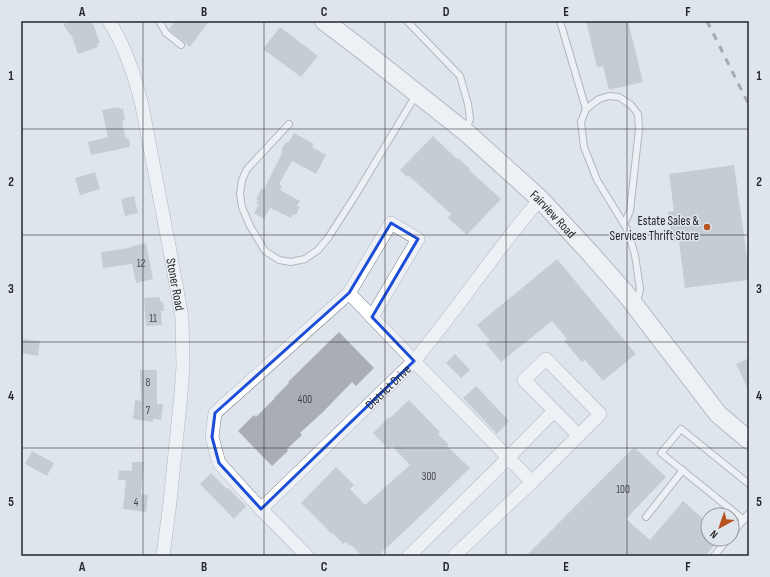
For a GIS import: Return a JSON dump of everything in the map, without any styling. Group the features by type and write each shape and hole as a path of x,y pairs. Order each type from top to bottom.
{"main road":[{"name":"Fairview Road","path":"324,21 465,132 540,199 590,253 635,307 718,414 749,440"}],"street":[{"name":"Stoner Road","path":"110,21 131,65 142,106 182,318 183,366 181,394 163,556"},
{"name":"District Drive","path":"261,509 414,361 523,218 540,199"},
{"path":"307,556 219,463 212,437 215,413 349,293 391,223 418,238 372,318"},
{"path":"349,293 532,482"},
{"path":"454,556 532,482 600,414 546,359 524,380 578,435"},
{"path":"409,556 554,412"}],"lane":[{"path":"159,21 166,33 181,46"},
{"path":"407,21 460,76 468,104 470,118 465,132"},
{"path":"560,21 586,109"},
{"path":"289,124 247,169 242,180 240,194 244,213 265,251 279,260 291,262 305,258 318,250 328,238 417,94"},
{"path":"624,224 630,211 639,129 638,114 631,105 619,97 608,96 598,99 586,109 581,122 584,147 597,180 628,231 635,255 640,289 635,307"},
{"path":"744,520 661,453 681,429 749,484"},
{"path":"646,517 683,470"},
{"path":"740,525 749,513"},
{"path":"714,556 721,547"}],"highlighted area":[{"path":"391,223 418,239 372,317 414,361 261,509 219,463 212,437 215,413 349,293"}],"building":[{"path":"68,21 90,21 94,26 100,43 97,44 98,47 78,54 72,37 63,25"},
{"path":"175,21 209,21 190,47 169,30"},
{"path":"586,21 628,21 643,82 609,90 603,66 597,67"},
{"path":"280,27 318,56 301,77 263,49"},
{"path":"119,107 120,109 123,108 125,120 122,121 126,139 129,138 130,147 91,155 88,142 108,137 102,110"},
{"path":"294,133 314,144 312,147 326,155 316,174 292,161 279,184 282,186 280,190 300,201 297,206 300,207 296,215 293,214 291,218 270,208 264,219 254,213 259,204 256,203 258,200 256,199 262,188 264,189 283,151 281,150 286,142 288,143"},
{"path":"433,136 501,199 467,235 448,218 451,214 409,176 407,177 400,170"},
{"name":"Estate Sales & Services Thrift Store","path":"734,165 749,280 685,288 679,241 672,242 668,212 674,211 669,174"},
{"path":"95,172 100,189 80,195 75,178"},
{"path":"134,196 138,213 125,216 121,199"},
{"path":"146,243 153,279 136,283 132,264 103,268 101,252 129,248"},
{"path":"557,259 636,354 603,381 585,360 582,362 564,341 567,339 552,321 501,362 486,344 490,341 477,325"},
{"path":"160,297 160,302 163,301 164,311 161,311 162,325 146,326 144,298"},
{"path":"339,332 374,368 356,386 352,382 300,433 302,435 272,466 238,431 254,415 256,417 289,383 288,382"},
{"path":"21,339 40,341 38,356 21,353"},
{"path":"455,354 470,370 461,378 446,363"},
{"path":"749,358 749,391 736,364"},
{"path":"140,370 157,370 157,404 163,404 161,420 153,419 153,422 133,419 135,400 141,401"},
{"path":"476,386 509,421 497,434 463,398"},
{"path":"409,400 440,432 438,434 448,444 447,446 470,468 378,556 362,556 351,545 350,546 346,542 343,544 301,503 336,467 354,485 350,489 365,505 410,465 392,446 388,449 373,433"},
{"path":"634,447 666,477 626,519 650,540 683,501 700,516 700,547 713,547 705,556 526,556"},
{"path":"32,451 54,463 47,476 25,464"},
{"path":"132,462 144,462 141,494 148,495 146,512 123,509 126,480 118,480 119,470 132,471"},
{"path":"211,473 246,506 234,519 200,484"}],"railway":[{"path":"707,21 749,105"}],"place":[{"name":"Estate Sales & Services Thrift Store","path":"707,227"}]}
